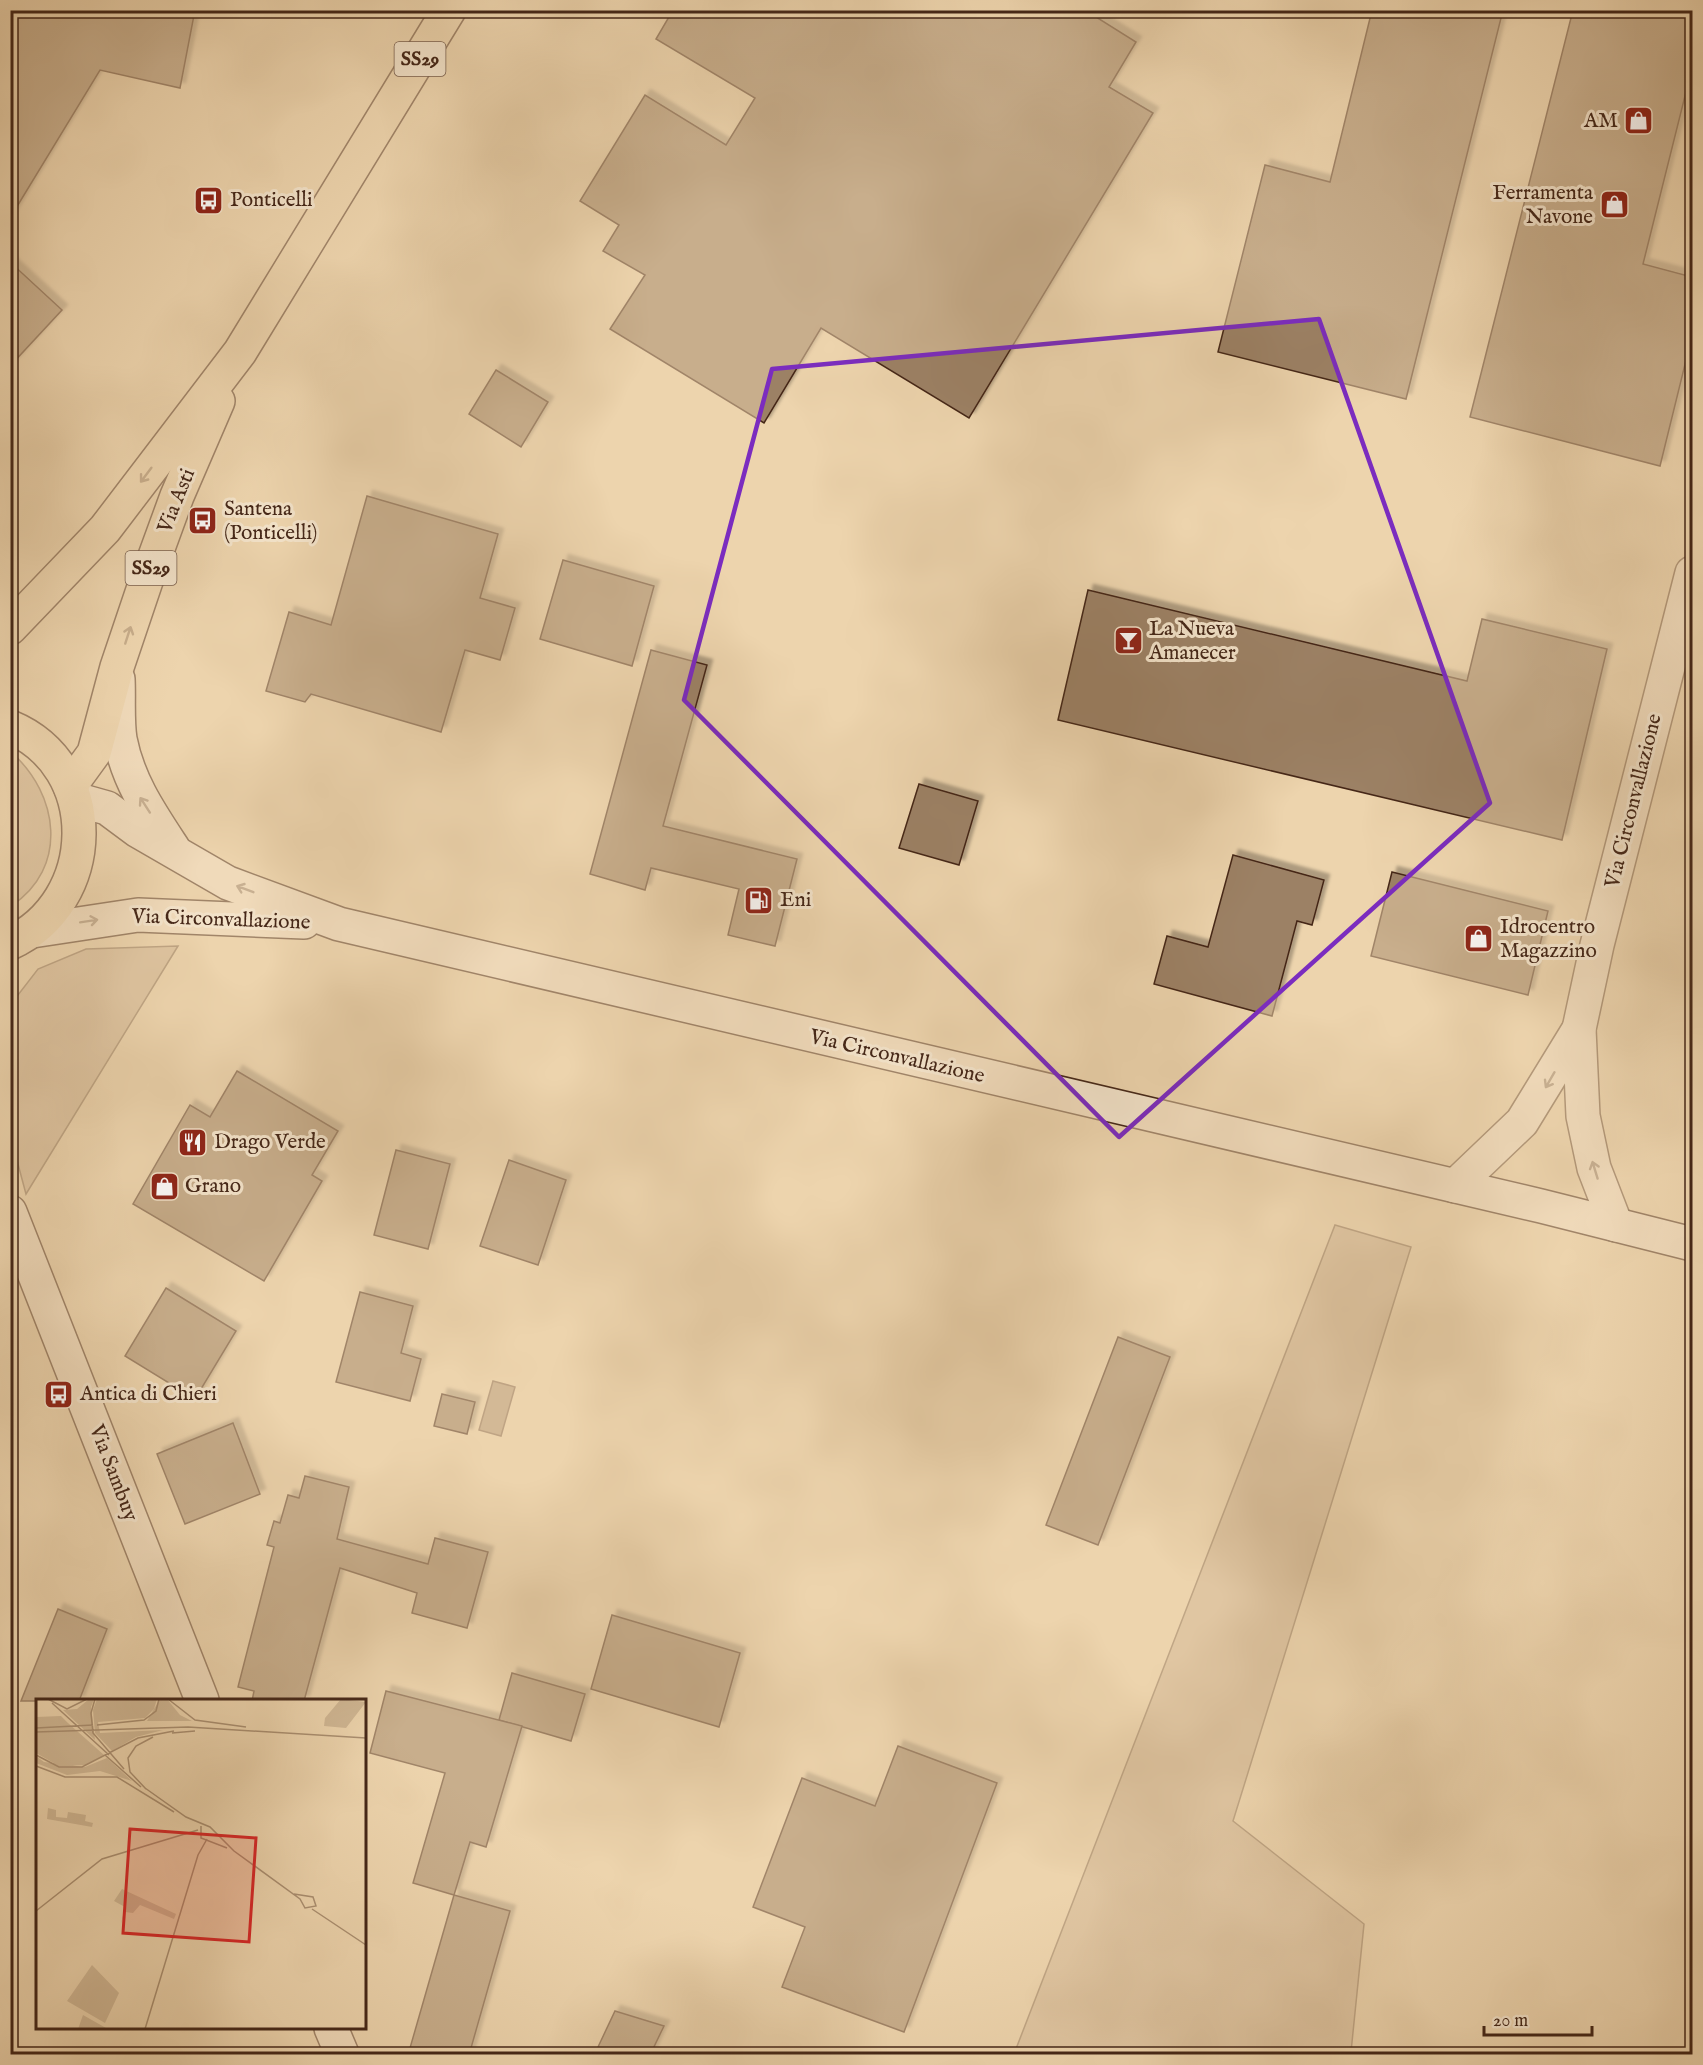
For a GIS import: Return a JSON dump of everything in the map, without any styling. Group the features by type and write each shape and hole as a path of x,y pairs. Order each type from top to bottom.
{"main road":[{"name":"Via Asti","path":"10,628 105,529 240,352 449,10"},
{"name":"Via Asti","path":"73,793 94,753 117,667 177,496 240,352"},
{"name":"Via Circonvallazione","path":"1616,1225 1594,1168 1583,1116 1579,1029 1597,945 1692,573"},
{"path":"117,667 120,737 128,769 139,795 177,854"},
{"path":"10,727 24,732 51,756 73,793 80,836 75,872 57,905 16,941"},
{"name":"Via Circonvallazione","path":"73,793 107,808 138,831 228,883 339,924 1455,1186 1692,1244"},
{"name":"Via Circonvallazione","path":"16,941 138,915 204,915 339,924"},
{"name":"Via Circonvallazione","path":"1455,1186 1522,1122 1579,1029"},
{"name":"Via Sambuy","path":"10,1212 201,1699"},
{"path":"331,2029 342,2055"}],"highlighted area":[{"path":"1319,319 1490,803 1119,1137 684,700 772,369"}],"shaded area":[{"path":"11,752 27,769 39,788 47,809 51,831 49,852 42,872 30,890 11,906"},
{"path":"178,946 26,1194 11,1138 11,1004 38,969 86,949"},
{"path":"1335,1225 1411,1247 1233,1821 1364,1924 1351,2052 1355,2054 1014,2054"},
{"path":"493,1381 515,1387 501,1436 479,1430"}],"building":[{"path":"10,10 195,10 180,88 100,70 10,218"},
{"path":"673,10 1085,10 1136,42 1109,87 1153,113 969,418 821,328 764,423 610,329 645,275 603,251 619,225 580,201 645,95 726,145 755,98 656,39"},
{"path":"1372,10 1503,10 1406,399 1218,352 1265,165 1330,182"},
{"path":"1573,10 1692,10 1692,68 1643,264 1692,277 1692,336 1660,466 1470,417"},
{"path":"10,262 62,310 10,366"},
{"path":"496,370 548,402 521,447 469,414"},
{"path":"367,496 498,534 480,598 515,608 500,660 465,650 441,732 311,694 305,702 266,691 289,612 331,625"},
{"path":"563,560 654,586 632,666 540,639"},
{"path":"1088,590 1467,681 1482,619 1607,649 1562,840 1058,720"},
{"path":"651,650 707,665 663,826 797,859 775,946 728,935 739,889 651,868 645,890 590,874"},
{"path":"919,784 978,801 959,865 899,848"},
{"path":"1233,855 1324,880 1312,925 1297,921 1272,1016 1154,984 1167,936 1208,947"},
{"path":"1392,872 1548,911 1528,995 1371,956"},
{"path":"237,1071 338,1131 312,1175 322,1181 264,1281 133,1204 190,1105 210,1117"},
{"path":"396,1150 450,1164 428,1249 374,1235"},
{"path":"509,1160 566,1180 538,1265 480,1246"},
{"path":"166,1288 236,1331 195,1399 125,1356"},
{"path":"360,1292 413,1306 401,1353 421,1359 410,1401 336,1382"},
{"path":"1118,1337 1170,1357 1098,1545 1046,1525"},
{"path":"442,1394 475,1402 467,1434 434,1426"},
{"path":"233,1423 260,1494 185,1524 157,1454"},
{"path":"305,1476 349,1487 337,1539 428,1564 435,1538 488,1552 467,1628 412,1613 417,1593 340,1568 305,1699 252,1699 254,1691 238,1687 274,1547 267,1545 274,1521 280,1523 288,1495 299,1498"},
{"path":"58,1609 107,1629 80,1699 21,1701"},
{"path":"612,1615 740,1653 719,1727 591,1689"},
{"path":"512,1673 585,1694 571,1741 499,1720"},
{"path":"386,1691 522,1726 486,1847 470,1842 454,1895 413,1883 445,1773 370,1753"},
{"path":"898,1746 997,1783 904,2032 782,1987 805,1927 753,1907 802,1778 875,1806"},
{"path":"454,1895 510,1911 469,2055 408,2055"},
{"path":"615,2011 664,2026 650,2055 622,2055 598,2047"}],"place":[{"name":"AM","path":"1639,121"},
{"name":"Ponticelli","path":"209,200"},
{"name":"Ferramenta Navone","path":"1614,205"},
{"name":"Santena (Ponticelli)","path":"203,521"},
{"name":"La Nueva Amanecer","path":"1128,641"},
{"name":"Eni","path":"759,900"},
{"name":"Idrocentro Magazzino","path":"1479,939"},
{"name":"Drago Verde","path":"193,1142"},
{"name":"Grano","path":"164,1186"},
{"name":"Antica di Chieri","path":"59,1394"}]}
